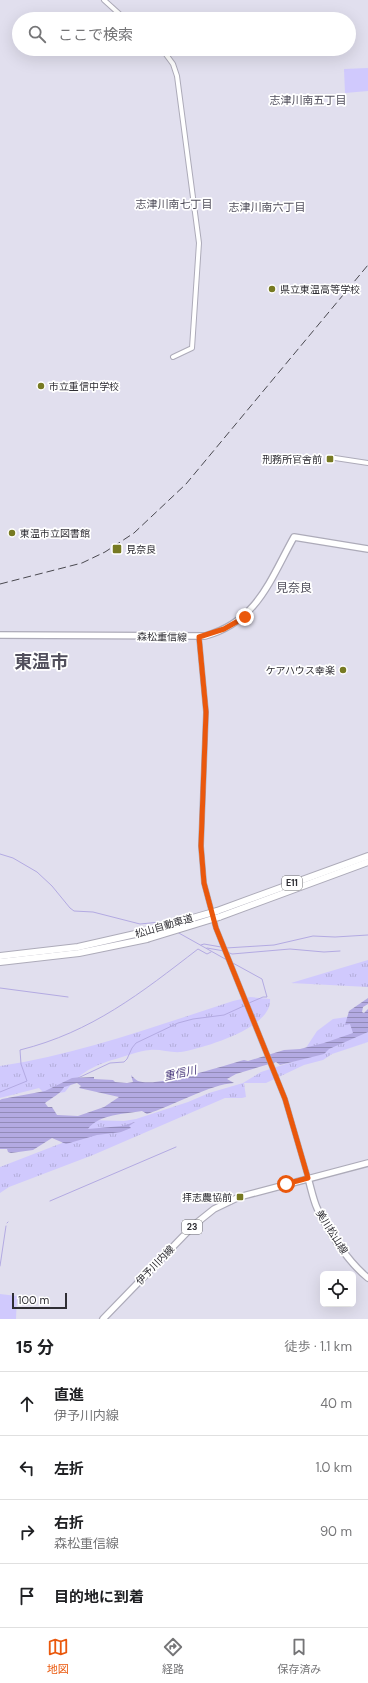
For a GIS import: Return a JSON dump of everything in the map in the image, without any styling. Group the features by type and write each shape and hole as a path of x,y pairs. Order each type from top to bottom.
{"highway":[{"name":"松山自動車道","path":"218,914 368,856"},
{"name":"松山自動車道","path":"0,962 80,953 218,914 368,862"},
{"name":"松山自動車道","path":"0,956 78,946 145,935"}],"main road":[{"name":"森松重信線","path":"0,635 199,637 214,634 235,624 253,609 267,588 294,537 368,549"},
{"name":"伊予川内線","path":"103,1319 180,1238 208,1213 239,1197 368,1163"},
{"name":"美川松山線","path":"308,1178 316,1207 350,1261 368,1278"}],"street":[{"path":"104,0 117,12"},
{"path":"167,56 173,64 177,76 200,243 192,348 173,357"},
{"path":"335,458 368,463"},
{"path":"199,637 206,712 201,839 202,870 216,928 278,1082 293,1124 308,1178"}],"green space":[{"path":"368,68 368,91 345,93 344,69"},
{"path":"368,960 368,987 291,983"},
{"path":"250,997 270,999 268,1009 260,1019 235,1035 191,1050 173,1052 150,1050 97,1065 75,1080 65,1092 46,1095 39,1088 0,1098 0,1066 30,1061 89,1047 233,1001"},
{"path":"368,1014 368,1042 332,1054 323,1060 304,1065 266,1083 244,1083 246,1097 225,1098 93,1155 9,1187 0,1193 0,1167 62,1143 64,1136 87,1120 124,1121 136,1119 188,1102 209,1093 243,1083 261,1072 298,1060 317,1031 333,1019"},
{"path":"0,1294 17,1296 16,1319 0,1319"}],"shaded area":[{"path":"368,998 368,1004 363,1007 362,1012 364,1013 368,1009 368,1032 329,1049 324,1054 280,1065 276,1062 236,1074 227,1079 234,1083 214,1087 147,1114 142,1111 105,1118 99,1120 88,1129 122,1126 135,1122 129,1126 131,1128 121,1132 97,1135 66,1144 52,1138 33,1150 11,1153 8,1152 7,1149 0,1149 0,1100 2,1099 45,1091 72,1078 94,1077 94,1079 113,1080 115,1082 127,1083 133,1082 131,1075 138,1081 159,1082 244,1060 248,1061 284,1050 300,1049 324,1043 353,1033 350,1024 345,1025 349,1011","holes":["77,1083 81,1086 79,1088 119,1097 104,1107 78,1116 57,1115 52,1107 48,1107 45,1103 58,1094 64,1087"]}],"waterway":[{"path":"0,854 13,858 37,872 52,886 74,911 93,912 140,924 163,923"},
{"path":"177,932 227,960"},
{"path":"226,948 274,945 313,936 335,937 368,935"},
{"path":"201,945 204,944 221,947"},
{"path":"207,948 224,951"},
{"path":"0,1092 27,1081 21,1064 20,1050 70,1033 93,1022 136,996 198,949 207,954 211,952"},
{"path":"227,952 232,954 290,949 324,952 340,951"},
{"path":"231,962 262,979 267,997 263,997 249,1003"},
{"path":"0,988 68,997"},
{"path":"78,1078 110,1063 124,1062 136,1043 178,1023 193,1019 224,1015 246,1005"},
{"path":"50,1201 176,1147"},
{"path":"0,1266 6,1226"}],"railway":[{"path":"0,584 82,563 105,552 134,533 186,484 368,265"}],"place":[{"name":"県立東温高等学校","path":"272,289"},
{"name":"市立重信中学校","path":"41,386"},
{"name":"刑務所官舎前","path":"330,459"},
{"name":"東温市立図書館","path":"12,533"},
{"name":"見奈良","path":"117,549"},
{"name":"ケアハウス幸楽","path":"343,670"},
{"name":"拝志農協前","path":"240,1197"}],"district":[{"name":"志津川南五丁目","path":"308,100"},
{"name":"志津川南七丁目","path":"174,204"},
{"name":"志津川南六丁目","path":"267,207"},
{"name":"見奈良","path":"294,588"},
{"name":"東温市","path":"41,662"}],"route":[{"path":"245,617 235,624 214,634 199,637 206,712 205,766 201,826 202,870 210,909 216,928 281,1088 289,1110 308,1178 286,1184"}],"water label":[{"name":"重信川","path":"180,1073"}]}
